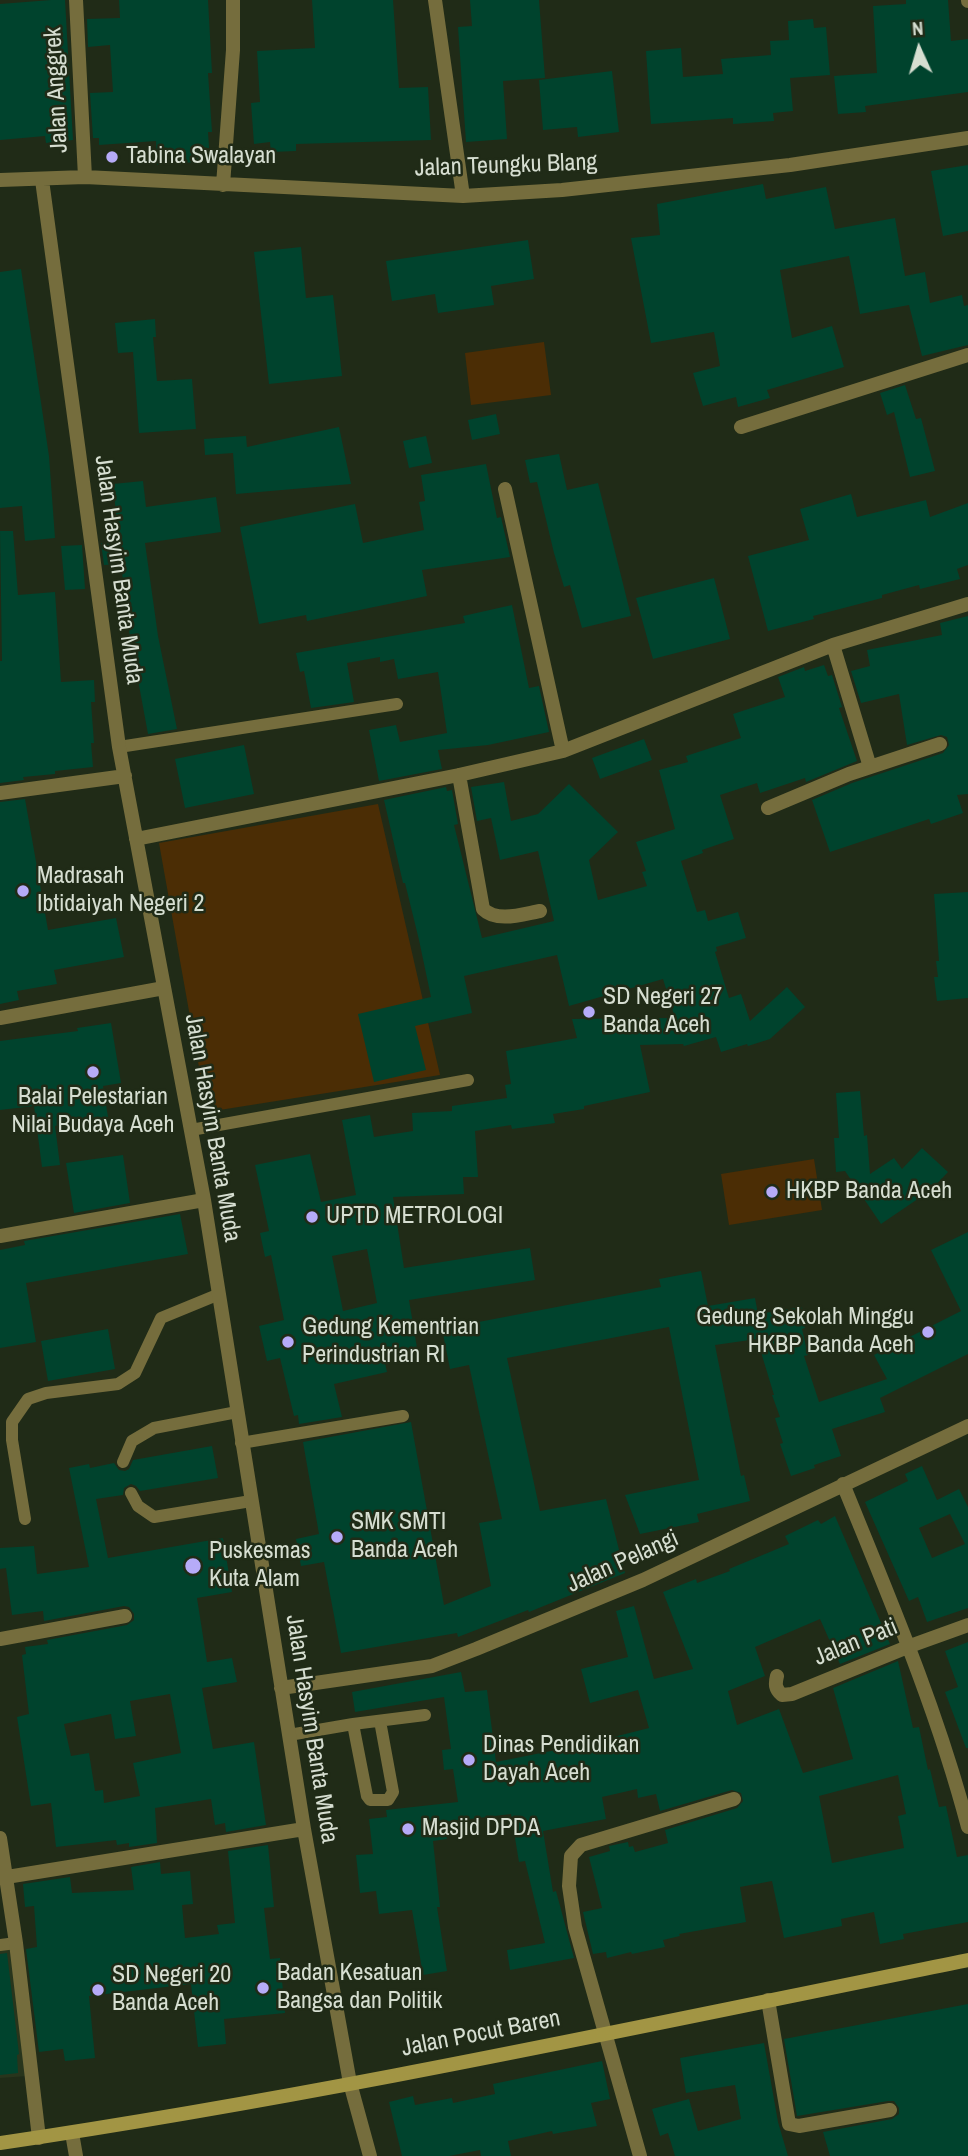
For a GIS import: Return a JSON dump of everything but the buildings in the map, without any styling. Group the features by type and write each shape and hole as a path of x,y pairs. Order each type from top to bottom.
{"main road":[{"name":"Jalan Pocut Baren","path":"0,2143 72,2133 350,2083 968,1960"}],"street":[{"name":"Jalan Anggrek","path":"76,0 85,177"},
{"path":"223,185 233,50 233,0"},
{"path":"435,0 463,196"},
{"name":"Jalan Teungku Blang","path":"0,180 85,177 463,196 562,191 776,167 968,138"},
{"name":"Jalan Hasyim Banta Muda","path":"42,180 119,747 204,1200 304,1829 350,2083 370,2156"},
{"path":"741,426 968,355"},
{"path":"505,489 563,751"},
{"path":"136,839 459,775 563,751 833,645 968,604"},
{"path":"833,645 870,767"},
{"path":"768,808 870,767 940,744"},
{"path":"459,775 483,909 493,916 540,911"},
{"path":"0,793 125,776"},
{"path":"0,1017 164,988"},
{"path":"0,1236 204,1200"},
{"name":"Jalan Pelangi","path":"281,1688 382,1674 443,1662 643,1580 968,1426"},
{"path":"843,1484 962,1777 968,1827"},
{"path":"0,1639 125,1616"},
{"name":"Jalan Pati","path":"777,1676 775,1683 778,1692 782,1695 792,1694 968,1625"},
{"path":"640,2156 575,1927 569,1886 571,1856 581,1845 734,1799"},
{"path":"3,1878 304,1829"},
{"path":"0,1838 3,1878 16,1943 39,2137"},
{"path":"768,2000 789,2124 799,2126 890,2110"},
{"path":"72,2133 76,2156"}],"lane":[{"path":"119,747 397,704"},
{"path":"191,1130 468,1080"},
{"path":"24,1519 12,1440 12,1422 28,1399 118,1384 135,1373 161,1318 217,1295"},
{"path":"123,1462 132,1441 154,1428 237,1412"},
{"path":"241,1443 403,1416"},
{"path":"131,1493 138,1506 154,1517 251,1501"},
{"path":"289,1735 425,1715"},
{"path":"353,1724 367,1796 370,1800 388,1800 393,1792 380,1721"},
{"path":"0,1945 16,1943"}],"shaded area":[{"path":"544,342 551,395 471,405 465,353"},
{"path":"378,804 440,1075 207,1112 159,843"},
{"name":"HKBP Banda Aceh","path":"814,1159 822,1210 729,1225 721,1174"},
{"path":"15,1945 28,2076 0,2078 0,1947"}],"place":[{"name":"Tabina Swalayan","path":"112,157"},
{"name":"Madrasah Ibtidaiyah Negeri 2","path":"23,891"},
{"name":"SD Negeri 27 Banda Aceh","path":"589,1012"},
{"name":"Balai Pelestarian Nilai Budaya Aceh","path":"93,1072"},
{"name":"HKBP Banda Aceh","path":"772,1192"},
{"name":"UPTD METROLOGI","path":"312,1217"},
{"name":"Gedung Sekolah Minggu HKBP Banda Aceh","path":"928,1332"},
{"name":"Gedung Kementrian Perindustrian RI","path":"288,1342"},
{"name":"SMK SMTI Banda Aceh","path":"337,1537"},
{"name":"Puskesmas Kuta Alam","path":"193,1566"},
{"name":"Dinas Pendidikan Dayah Aceh","path":"469,1760"},
{"name":"Masjid DPDA","path":"408,1829"},
{"name":"Badan Kesatuan Bangsa dan Politik","path":"263,1988"},
{"name":"SD Negeri 20 Banda Aceh","path":"98,1990"}]}
